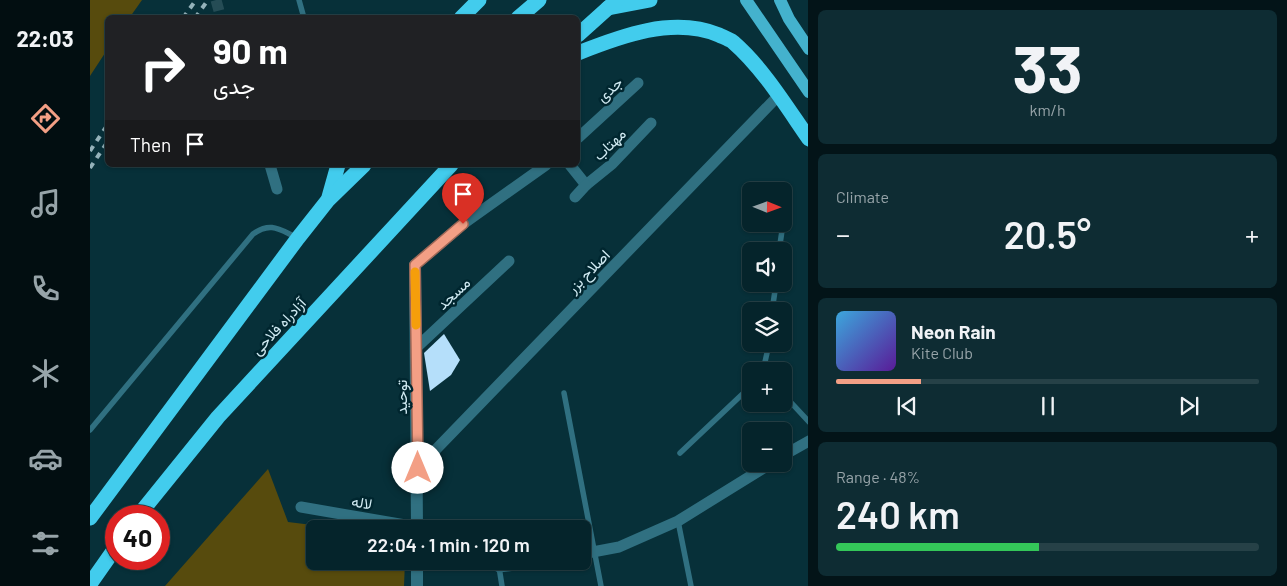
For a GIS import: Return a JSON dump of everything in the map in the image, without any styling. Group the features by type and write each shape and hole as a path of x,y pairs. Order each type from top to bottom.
{"highway":[{"path":"464,15 479,0"},
{"path":"522,15 539,0"},
{"path":"580,33 612,4 650,0"},
{"path":"580,52 611,40 643,32 677,27 704,29 732,41 779,96 808,139"},
{"path":"328,200 337,167"},
{"path":"90,518 298,238 328,200 362,167"},
{"name":"آزادراه فلاحی","path":"147,505 218,417 448,167"},
{"path":"90,584 105,563"}],"main road":[{"path":"746,0 808,92"},
{"path":"780,0 789,19 808,49"}],"street":[{"name":"جدی","path":"580,136 638,83"},
{"name":"اصلاح بزر","path":"418,468 779,96"},
{"name":"مهتاب","path":"575,197 586,185 612,164 651,123"},
{"path":"271,167 278,189"},
{"path":"415,265 463,224 543,167"},
{"path":"572,167 586,185"},
{"name":"مسجد","path":"417,347 509,261"},
{"name":"توحید","path":"415,265 417,520"},
{"path":"792,451 808,441"},
{"path":"591,552 619,546 678,521 757,472"},
{"name":"لاله","path":"301,507 373,520"},
{"path":"417,570 417,586"}],"lane":[{"path":"299,0 303,15"},
{"path":"90,430 253,234 262,227 274,227 298,238"},
{"path":"564,393 583,520"},
{"path":"680,453 742,394"},
{"path":"792,404 808,422"},
{"path":"678,521 691,586"},
{"path":"591,561 601,586"},
{"path":"499,570 502,586"}],"shaded area":[{"path":"90,0 142,0 131,15 105,15 105,53 90,76"},
{"path":"268,469 288,522 306,524 306,570 405,570 404,586 165,586"}],"building":[{"path":"444,334 460,360 451,375 430,391 424,353"}],"tunnel":[{"path":"216,0 220,15"}],"railway":[{"path":"185,15 196,0"},
{"path":"197,15 208,0"},
{"path":"90,151 105,128"},
{"path":"90,168 105,146"}],"slow traffic":[{"path":"415,272 416,325"}],"route":[{"path":"418,468 415,265 463,224"}]}
